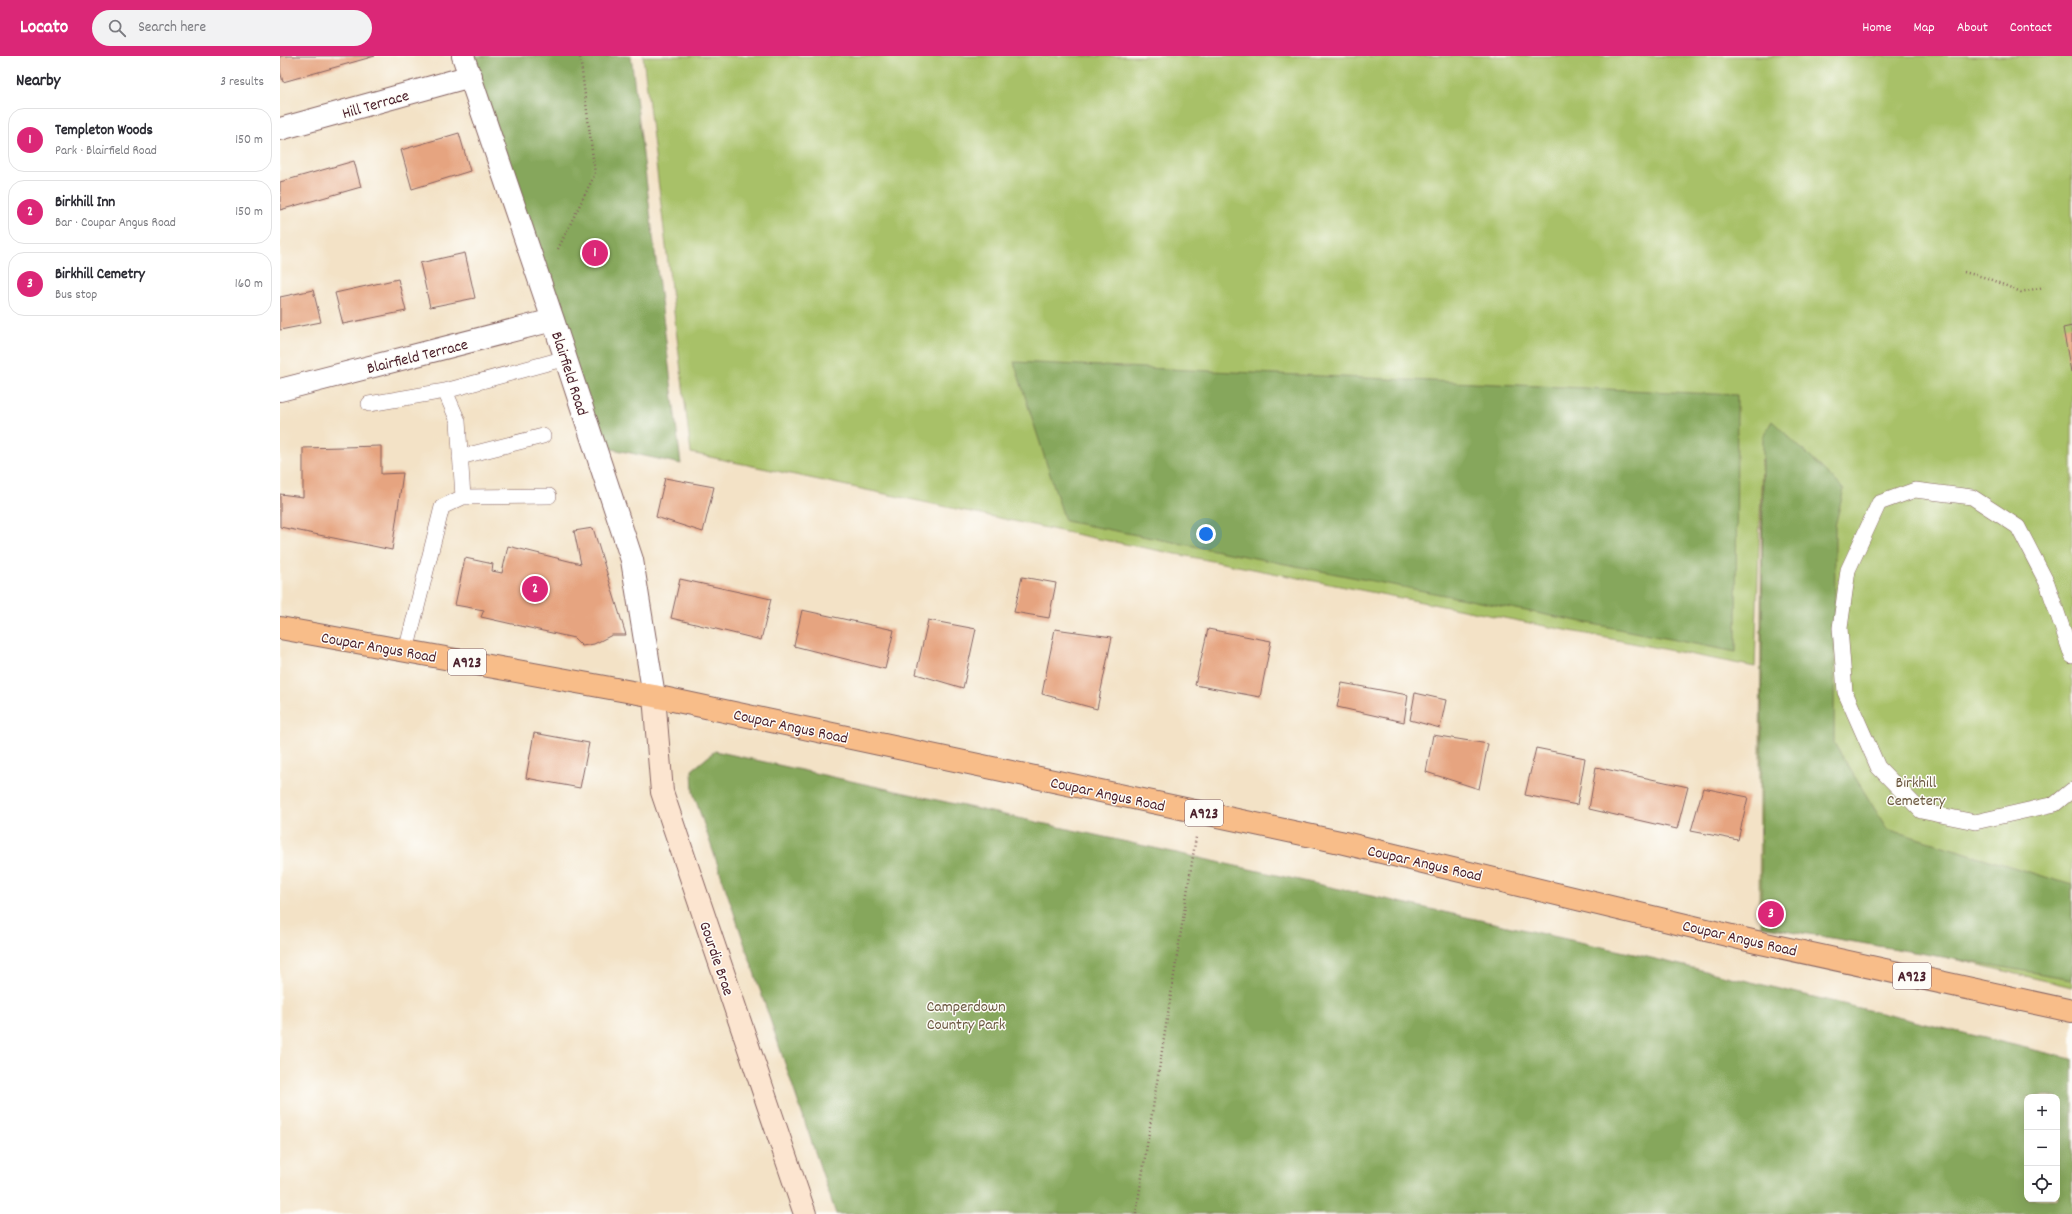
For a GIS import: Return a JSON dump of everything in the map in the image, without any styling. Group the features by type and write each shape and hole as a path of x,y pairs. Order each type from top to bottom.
{"main road":[{"name":"Coupar Angus Road","path":"280,628 654,696 1200,812 1340,842 1752,941 2072,1011"}],"street":[{"name":"Blairfield Road","path":"463,56 566,358 632,560 654,696"},
{"name":"Hill Terrace","path":"280,129 471,76"},
{"name":"Blairfield Terrace","path":"280,390 553,320"},
{"name":"Gourdie Brae","path":"654,696 662,792 805,1214"}],"lane":[{"path":"369,404 445,391 566,358"},
{"path":"445,391 458,420 463,497"},
{"path":"460,457 543,436"},
{"path":"2072,656 2047,583 2018,526 1972,497 1916,490 1879,503 1848,570 1840,628 1845,692 1878,767 1921,811 1975,822 2055,804 2072,790"},
{"path":"406,651 442,507 463,497 549,496"}],"path":[{"path":"556,252 595,174 580,56"},
{"path":"1964,272 1987,278 2021,292 2044,287"},
{"path":"1136,1214 1200,812"}],"green space":[{"path":"464,56 631,56 681,464 594,445"},
{"name":"Birkhill Cemetery","path":"643,56 2072,56 2072,987 1759,913 1762,460 1755,667 1089,537 691,453"},
{"path":"1014,362 1737,395 1736,652 1065,521"},
{"path":"1772,421 1844,489 1835,526 1834,743 1887,829 2072,885 2072,979 1761,926 1763,437"},
{"name":"Camperdown Country Park","path":"715,751 1643,956 2072,1059 2072,1214 836,1214 693,792 692,770"}],"building":[{"path":"280,56 375,56 283,82 280,71"},
{"path":"459,133 470,171 412,189 401,150"},
{"path":"354,161 361,187 280,210 280,182"},
{"path":"465,253 475,298 430,307 420,263"},
{"path":"398,279 406,311 343,324 335,293"},
{"path":"313,290 321,322 280,330 280,297"},
{"path":"2072,326 2072,372 2071,372 2063,328"},
{"path":"381,446 381,474 403,473 392,550 280,527 280,494 303,497 303,448"},
{"path":"665,478 714,487 703,532 656,517"},
{"path":"593,528 626,635 612,635 594,644 582,646 574,638 481,617 484,610 455,605 465,558 493,564 492,571 502,573 508,546 581,564 574,531"},
{"path":"1022,577 1056,583 1049,618 1014,612"},
{"path":"680,579 771,599 761,640 671,618"},
{"path":"802,610 894,630 885,669 794,646"},
{"path":"928,620 976,629 963,688 916,674"},
{"path":"1055,629 1112,637 1097,709 1042,694"},
{"path":"1208,629 1271,641 1260,697 1195,685"},
{"path":"1342,683 1408,695 1404,722 1337,707"},
{"path":"1415,693 1446,700 1440,728 1410,720"},
{"path":"534,733 589,743 580,788 526,778"},
{"path":"1433,735 1488,744 1479,789 1426,772"},
{"path":"1536,748 1585,758 1577,805 1525,795"},
{"path":"1596,767 1688,787 1677,829 1589,809"},
{"path":"1703,788 1748,797 1738,840 1691,831"}],"place":[{"name":"Templeton Woods","path":"595,253"},
{"name":"Birkhill Inn","path":"535,589"},
{"name":"Birkhill Cemetry","path":"1771,914"}]}
